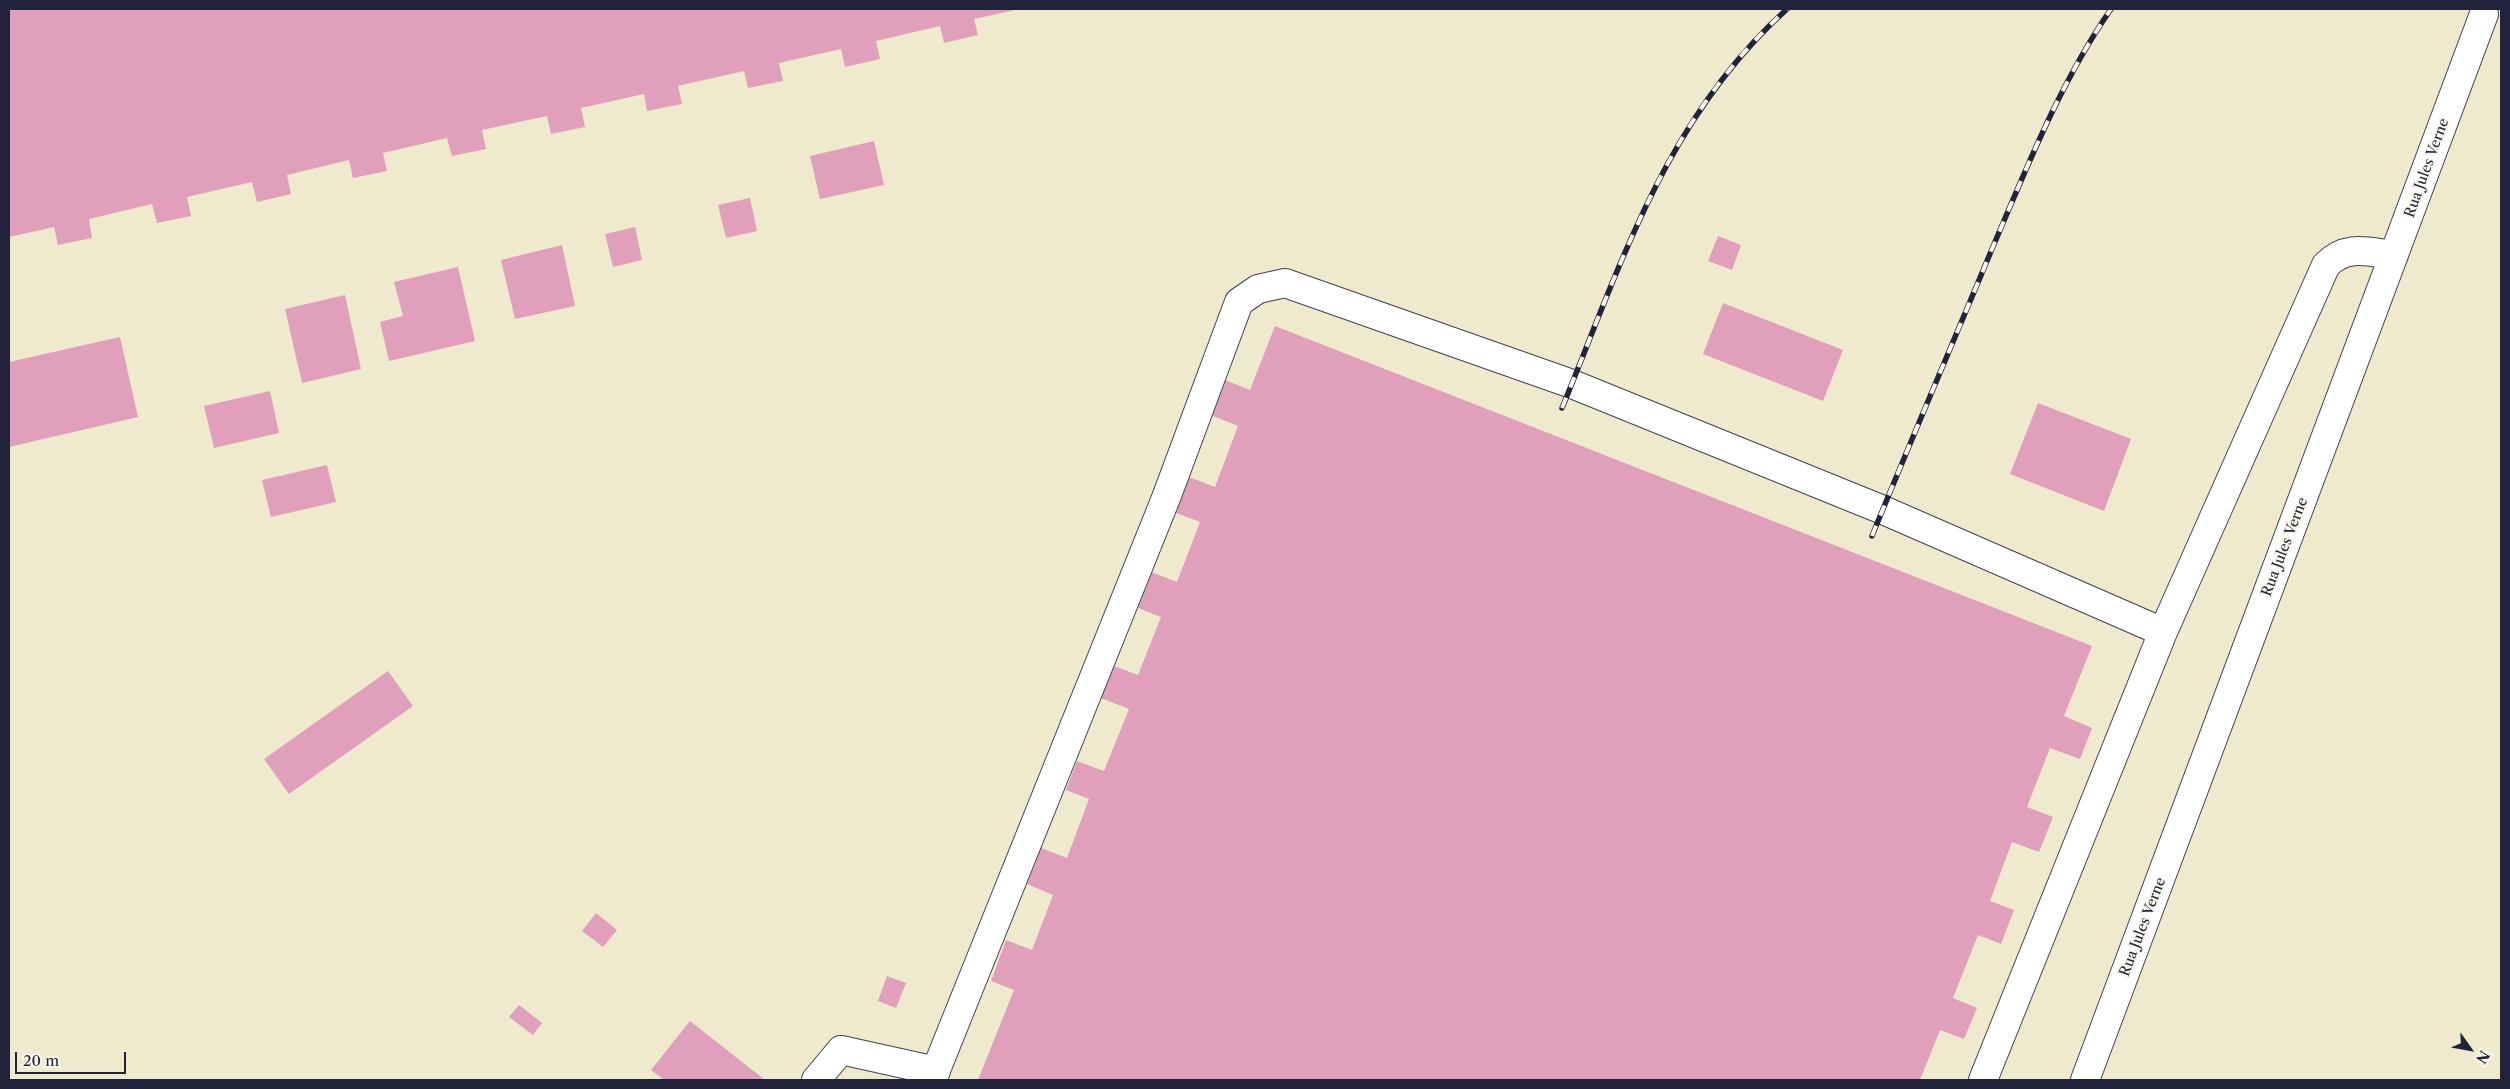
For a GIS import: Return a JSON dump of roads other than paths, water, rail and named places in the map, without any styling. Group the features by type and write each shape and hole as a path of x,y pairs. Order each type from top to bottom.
{"street":[{"name":"Rua Jules Verne","path":"2085,1080 2484,14"},
{"path":"1983,1080 2163,632 2326,265 2336,254 2353,250 2394,255"},
{"path":"816,1080 841,1050 934,1075 1166,498 1238,302 1258,289 1286,283 1572,384 1883,510 2163,632"}],"railway":[{"path":"1562,408 1628,246 1678,145 1709,97 1745,51 1787,9"},
{"path":"1872,536 2045,126 2076,66 2111,9"}]}
